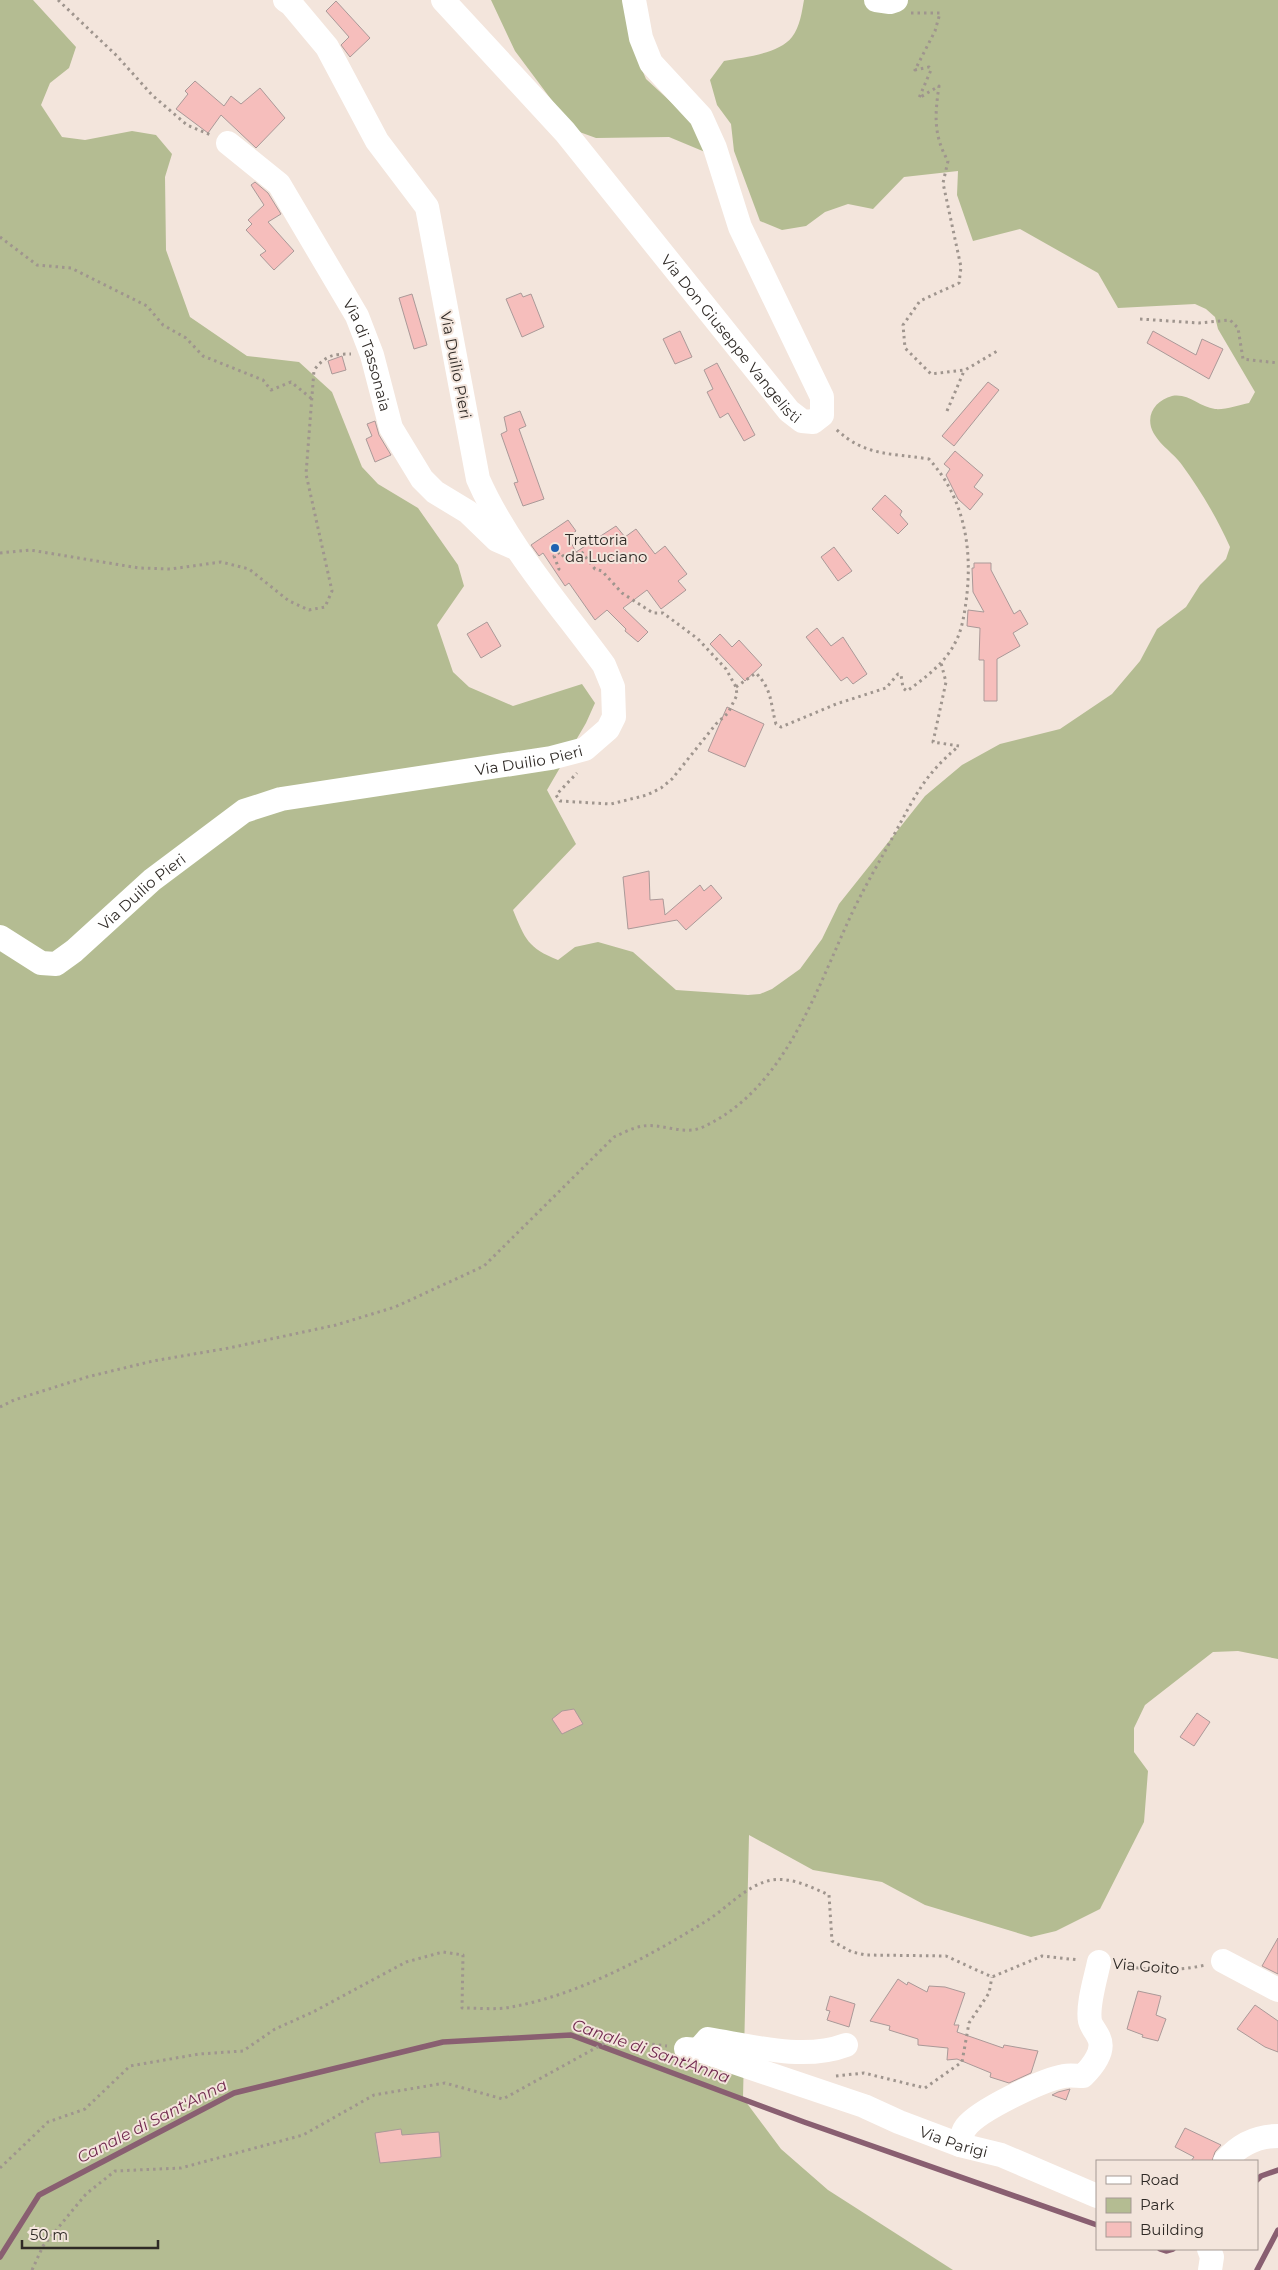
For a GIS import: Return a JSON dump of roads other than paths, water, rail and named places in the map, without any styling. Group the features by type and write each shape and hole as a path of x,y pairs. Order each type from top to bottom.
{"street":[{"name":"Via Duilio Pieri","path":"0,937 41,963 56,964 74,951 152,880 244,812 281,798 551,758 585,748 608,729 614,717 613,687 604,665 519,550 486,497 478,479 427,207 377,141 327,47 291,4 285,0"},
{"name":"Via Don Giuseppe Vangelisti","path":"443,0 565,132 789,411 802,421 813,422 822,415 822,397 740,227 715,148 701,117 652,63 641,38 634,0"},
{"name":"Via di Tassonaia","path":"228,142 278,184 357,316 372,355 391,428 422,479 435,492 468,512 497,540 519,550"},
{"path":"1223,1961 1278,1990"},
{"name":"Via Goito","path":"960,2145 964,2129 972,2120 990,2108 1042,2083 1064,2076 1083,2076 1088,2071 1100,2052 1101,2041 1090,2021 1091,2002 1098,1962"},
{"name":"Via Parigi","path":"846,2045 833,2050 797,2051 777,2050 708,2039 692,2049 864,2106 960,2145 1001,2155 1096,2196"},
{"path":"1226,2160 1237,2147 1266,2136 1278,2136"},
{"path":"1209,2250 1212,2257 1210,2270"}],"waterway":[{"name":"Canale di Sant'Anna","path":"0,2257 39,2195 234,2093 443,2042 571,2035 804,2122 1096,2225"},
{"name":"Canale di Sant'Anna","path":"1258,2179 1261,2176 1278,2170"},
{"path":"1257,2270 1278,2230"},
{"name":"Canale di Sant'Anna","path":"1163,2250 1170,2250"}],"place":[{"name":"Trattoria da Luciano","path":"555,548"}]}
